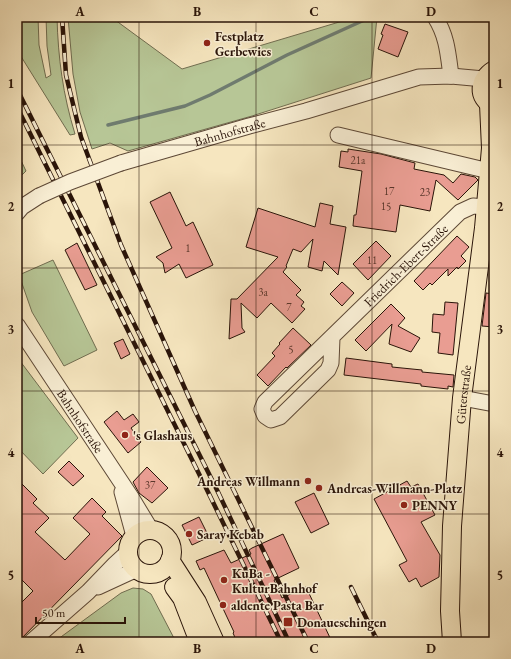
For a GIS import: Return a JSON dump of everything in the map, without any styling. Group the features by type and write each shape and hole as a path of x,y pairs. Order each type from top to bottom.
{"main road":[{"name":"Güterstraße","path":"452,642 450,567 462,398 489,229 486,206 492,170 492,143 489,90"},
{"path":"162,534 168,539 172,553 164,566 148,574 136,569 130,562 138,539 162,534"},
{"path":"164,566 173,586 182,598 199,642"},
{"path":"164,566 197,602 215,642"}],"street":[{"path":"435,17 443,29 448,54 450,76"},
{"name":"Bahnhofstraße","path":"17,213 22,207 39,196 70,182 121,163 420,77 450,76 489,90"},
{"path":"338,135 492,170"},
{"name":"Friedrich-Ebert-Straße","path":"332,338 331,363 328,370 280,417 271,420 268,419 263,413 263,405 265,402 460,212 473,206 486,206"},
{"name":"Bahnhofstraße","path":"17,325 131,497 138,539"},
{"path":"462,398 494,404"},
{"path":"31,642 88,592 138,539"},
{"path":"88,592 136,569"}],"green space":[{"path":"17,17 38,17 39,45 46,78 51,75 47,46 46,17 57,17 62,76 67,105 75,134 70,135 17,50"},
{"path":"68,17 111,17 182,69 356,17 377,17 371,78 252,116 128,151 110,143 92,149 80,112 73,74"},
{"path":"17,152 26,171 17,180"},
{"path":"53,260 97,350 64,366 32,312 19,275"},
{"path":"17,357 78,438 43,474 17,447"},
{"path":"133,588 143,589 151,594 176,642 54,642 121,593"}],"building":[{"path":"385,24 408,32 398,57 378,49"},
{"path":"348,149 381,154 415,163 414,169 444,175 453,183 461,174 475,177 478,180 458,200 436,180 430,211 400,205 396,232 353,226 362,171 339,167 341,151 348,152"},
{"path":"170,192 186,226 193,222 213,265 186,278 179,264 165,273 163,263 156,257 172,248 150,202"},
{"path":"320,203 333,206 330,224 346,227 338,275 324,261 322,271 308,267 313,239 301,252 293,249 286,266 287,267 283,272 301,290 296,295 304,302 301,306 305,309 292,323 271,303 257,318 241,303 242,328 245,332 229,339 231,299 237,299 278,257 246,247 258,208 315,227"},
{"path":"457,236 469,247 461,256 466,261 448,276 448,269 432,285 430,283 423,290 414,281"},
{"path":"376,241 391,256 368,280 353,264"},
{"path":"77,243 97,285 85,290 65,250"},
{"path":"342,282 354,293 342,306 330,294"},
{"path":"486,293 494,294 494,327 482,326"},
{"path":"445,302 458,303 453,355 438,353 440,333 432,332 433,314 444,315"},
{"path":"391,304 405,318 398,326 420,338 411,352 389,344 392,324 366,351 355,340"},
{"path":"293,328 311,345 287,368 286,367 268,386 257,375 275,356 272,353"},
{"path":"123,339 130,354 121,359 114,343"},
{"path":"346,358 392,364 392,367 422,370 422,372 454,375 453,387 448,386 448,389 421,386 421,384 344,375"},
{"name":"'s Glashaus","path":"117,411 124,420 133,414 139,422 131,428 141,442 128,453 104,422"},
{"path":"69,461 84,476 73,486 58,472"},
{"path":"147,467 168,488 152,503 139,493 133,482"},
{"path":"17,479 37,499 33,503 49,518 35,532 65,560 90,534 73,518 92,498 106,512 102,516 122,536 18,642 17,607 33,591 17,575"},
{"path":"407,481 411,487 418,484 435,515 421,522 440,555 439,577 421,587 416,578 409,582 399,565 407,561 374,499"},
{"path":"314,493 329,524 311,533 295,502"},
{"path":"199,517 209,537 192,545 182,525"},
{"path":"283,534 299,568 274,580 282,598 306,587 332,642 237,642 233,633 234,632 204,568 200,570 196,561 224,550 231,563 251,554 249,550 252,548"}],"waterway":[{"path":"108,125 185,106 210,95 287,55 371,17"}],"railway":[{"path":"62,17 66,75 81,137 121,245 195,411 308,642"},
{"path":"17,89 218,492 289,642"},
{"path":"17,107 281,642"},
{"path":"351,587 378,642"}],"place":[{"name":"Festplatz Gerbewies","path":"207,43"},
{"name":"'s Glashaus","path":"125,435"},
{"name":"Andreas Willmann","path":"308,481"},
{"name":"Andreas-Willmann-Platz","path":"319,488"},
{"name":"PENNY","path":"404,505"},
{"name":"Saray Kebab","path":"189,534"},
{"name":"KuBa - KulturBahnhof","path":"224,580"},
{"name":"aldente Pasta Bar","path":"223,605"},
{"name":"Donaueschingen","path":"288,622"}]}
